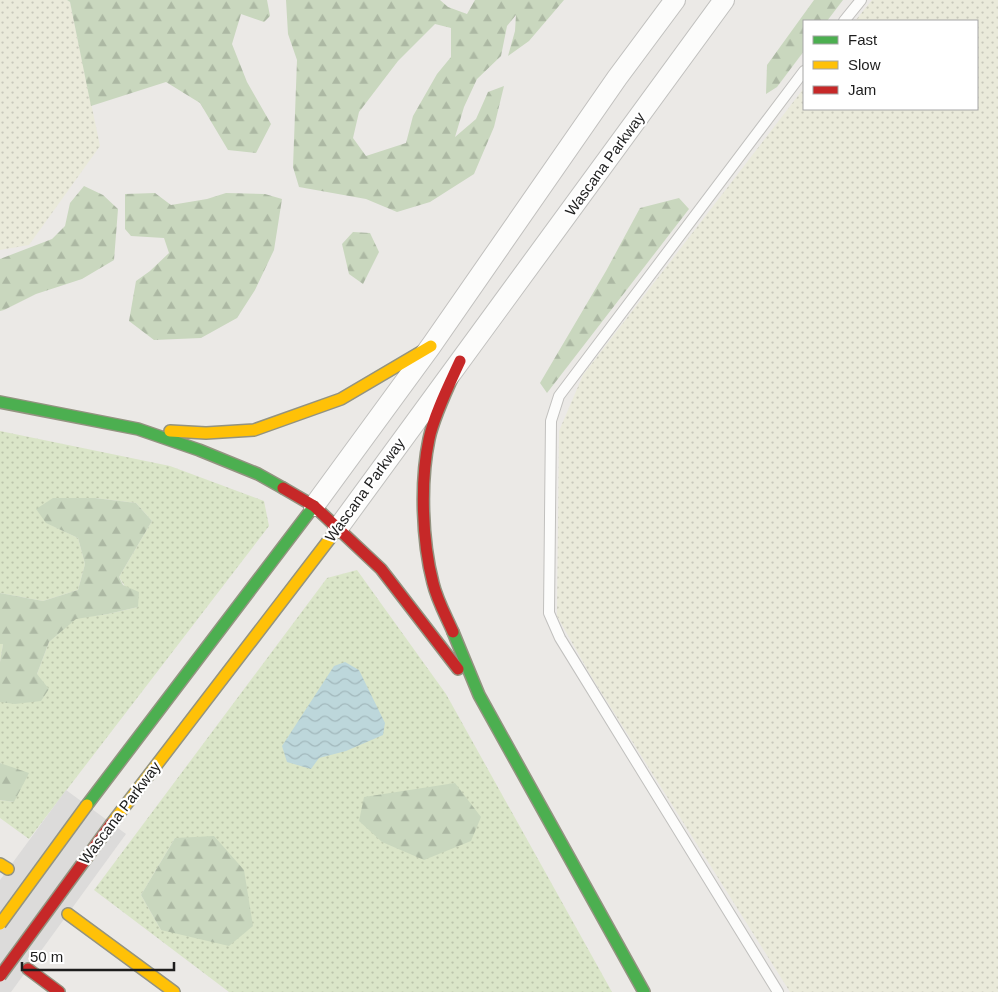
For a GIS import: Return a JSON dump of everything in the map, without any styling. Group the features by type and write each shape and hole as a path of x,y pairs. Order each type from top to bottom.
{"main road":[{"path":"138,430 206,433 254,430 341,399 431,346"},
{"path":"460,360 444,397 430,438 424,488 424,536 433,584 479,695 644,992"},
{"path":"0,402 138,430 199,450 258,474 314,506 381,569 479,695"},
{"name":"Wascana Parkway","path":"0,924 87,805 314,506"},
{"name":"Wascana Parkway","path":"0,976 112,823 338,528"},
{"path":"68,914 174,992"},
{"path":"28,969 59,992"}],"street":[{"name":"Wascana Parkway","path":"314,506 431,346 618,78 675,0"},
{"name":"Wascana Parkway","path":"338,528 724,0"}],"lane":[{"path":"845,20 861,0"},
{"path":"778,992 565,646 548,613 551,421 558,396 803,72"}],"green space":[{"path":"0,0 67,0 70,2 100,146 29,245 0,250"},
{"path":"67,0 267,0 270,16 264,22 241,14 232,44 247,82 271,124 256,153 228,150 200,103 166,82 91,106 70,2"},
{"path":"286,0 440,0 448,7 467,14 475,0 564,0 529,41 508,56 515,31 516,15 507,26 501,56 477,79 464,107 455,137 476,119 488,92 504,86 494,127 474,174 430,202 397,212 366,199 299,187 293,167 297,60 288,34","holes":["435,24 451,28 451,57 437,74 413,116 406,143 366,156 353,138 359,112 398,61"]},
{"path":"814,0 843,0 828,20 803,20 803,52 777,87 766,94 767,65"},
{"path":"872,0 998,0 998,992 790,992 591,676 557,616 559,431 583,375 803,89 803,110 978,110 978,20 856,20"},
{"path":"84,186 103,195 118,209 114,260 82,279 36,294 0,311 0,259 52,239 65,226 70,203"},
{"path":"155,193 171,205 207,199 226,193 265,194 282,199 274,250 255,290 237,318 201,338 154,340 129,321 136,281 169,253 164,238 131,236 125,229 125,194"},
{"path":"679,198 689,209 547,393 540,383 606,271 640,208"},
{"path":"353,232 370,233 379,252 363,284 349,274 342,244"},
{"path":"0,431 170,466 264,501 269,526 29,839 0,818 0,800 14,802 2,764 0,763 0,702 37,674 49,642 76,618 108,614 138,607 119,577 152,521 136,503 95,498 53,498 47,523 78,538 85,564 78,590 43,601 0,593"},
{"path":"53,498 95,498 136,503 152,521 119,577 123,585 139,592 138,607 76,619 49,642 37,674 49,689 41,701 15,704 0,702 0,662 3,644 0,644 0,593 43,601 78,590 85,564 78,538 46,523 36,509"},
{"path":"357,570 446,694 612,992 229,992 94,890 327,578","holes":["175,838 161,930 141,895"]},
{"path":"0,644 3,644 0,662"},
{"path":"0,763 29,773 14,802 0,800"},
{"path":"455,783 481,817 471,841 424,860 382,842 359,821 364,797"},
{"path":"214,836 244,870 253,926 229,946 161,930 141,895 175,838"}],"water":[{"path":"345,662 359,670 385,723 383,735 346,751 319,758 311,769 287,762 282,746 334,666"}],"pier":[{"path":"66,790 126,834 11,992 0,992 0,880"}],"traffic: fast":[{"path":"0,402 138,429 199,450 258,474 283,488"},
{"path":"87,805 314,506"},
{"path":"453,632 479,695 644,992"}],"traffic: slow":[{"path":"170,431 206,433 254,430 341,399 431,346"},
{"path":"112,823 338,528"},
{"path":"0,924 87,805"},
{"path":"0,864 8,869"},
{"path":"68,914 174,992"}],"traffic: jam":[{"path":"453,632 437,596 429,567 426,549 423,492 426,456 431,430 460,361"},
{"path":"283,488 314,506 381,569 458,669"},
{"path":"0,976 112,823"},
{"path":"28,969 59,992"}]}
